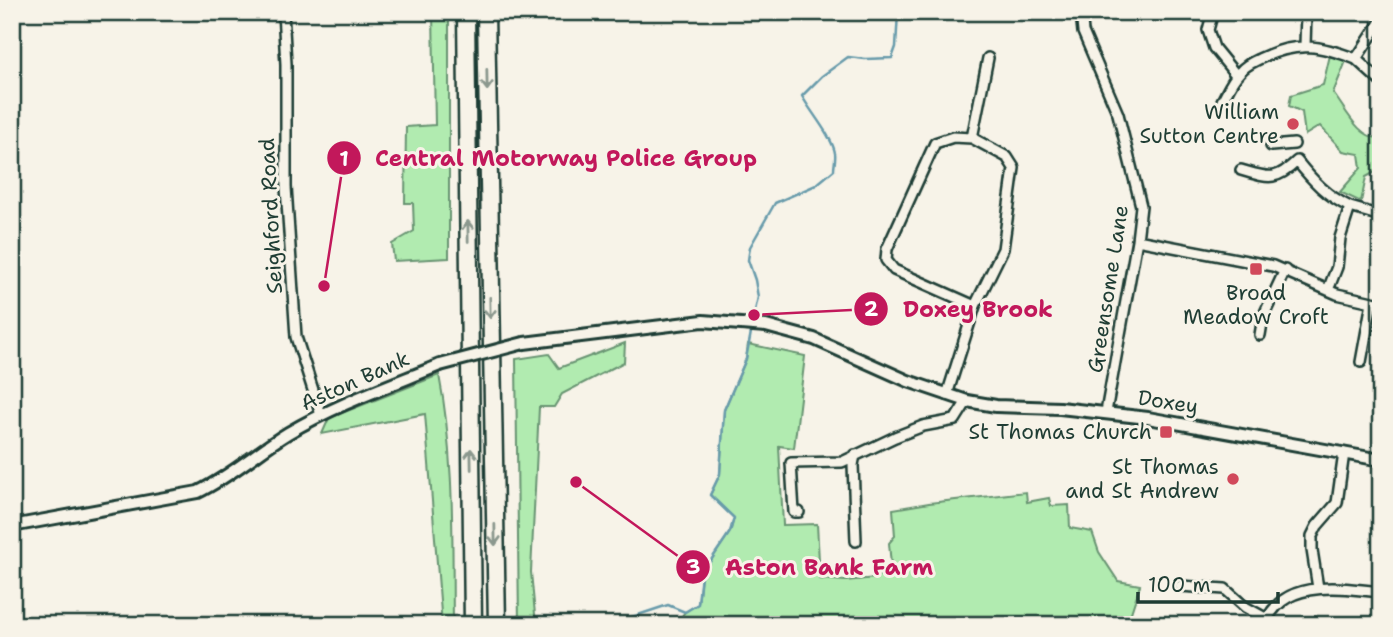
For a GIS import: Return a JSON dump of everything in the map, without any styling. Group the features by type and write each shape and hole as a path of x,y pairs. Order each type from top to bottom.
{"highway":[{"path":"466,12 473,625"},
{"path":"486,12 497,625"}],"street":[{"name":"Seighford Road","path":"283,12 286,64 286,187 296,337 321,415"},
{"name":"Greensome Lane","path":"1081,12 1083,32 1118,114 1138,192 1141,216 1106,412"},
{"path":"1213,12 1208,30 1214,48 1236,75"},
{"path":"1305,46 1306,12"},
{"path":"1356,59 1381,21"},
{"path":"1222,101 1236,75 1247,65 1272,53 1305,46 1331,49 1356,59 1381,82"},
{"path":"972,138 988,58"},
{"path":"947,395 975,306 1003,249 1014,168 1007,157 972,138 953,137 935,143 887,249 886,260 894,271 975,306"},
{"path":"1271,146 1294,144"},
{"path":"1241,170 1266,177 1283,174 1297,161 1312,181 1332,198 1350,207 1381,216"},
{"path":"1328,290 1337,267 1340,238 1350,207"},
{"path":"1137,240 1260,262 1328,290 1376,303 1361,362"},
{"path":"1261,335 1263,317 1284,270"},
{"name":"Aston Bank","path":"12,526 198,492 223,480 286,434 321,415 440,365 524,343 703,321 766,326 814,340"},
{"name":"Doxey","path":"814,340 908,381 967,401 996,406 1106,412 1381,460"},
{"path":"799,512 794,512 791,463 842,462 923,426 955,420 967,401"},
{"path":"1318,588 1312,536 1336,503 1344,453"},
{"path":"855,455 853,466 856,541"},
{"path":"1180,586 1225,589 1266,622 1284,601 1305,590 1327,586 1381,592"}],"green space":[{"path":"433,12 449,12 449,258 394,261 392,244 414,231 413,203 405,203 406,127 435,125"},
{"path":"1330,55 1346,61 1333,93 1359,129 1373,137 1381,138 1381,169 1366,177 1361,202 1340,192 1361,168 1359,154 1343,151 1320,126 1305,135 1302,112 1289,106 1291,95 1323,85"},
{"path":"625,343 624,362 562,394 554,407 539,407 531,572 536,625 519,625 516,359 549,354 559,368"},
{"path":"748,344 805,356 794,448 779,446 783,525 817,524 820,579 845,581 876,578 891,565 889,543 895,536 893,509 1026,492 1027,502 1049,498 1051,506 1069,505 1070,528 1092,532 1099,552 1118,581 1140,585 1127,625 675,625 685,612 698,604 701,575 730,532 734,518 710,495 720,474 724,410 746,359"},
{"path":"439,375 450,468 453,625 442,625 425,414 322,434 329,418"}],"waterway":[{"path":"753,320 758,297 748,260 750,247 775,203 816,185 834,170 833,147 802,96 822,76 848,57 892,58 896,47 898,12"},
{"path":"618,625 623,620 668,605 685,612 698,604 701,575 730,532 734,518 710,495 720,474 724,410 746,359 752,327"}],"place":[{"name":"William Sutton Centre","path":"1293,124"},
{"name":"Broad Meadow Croft","path":"1256,269"},
{"name":"Central Motorway Police Group","path":"324,286"},
{"name":"Doxey Brook","path":"754,315"},
{"name":"St Thomas Church","path":"1166,432"},
{"name":"St Thomas and St Andrew","path":"1233,479"},
{"name":"Aston Bank Farm","path":"576,482"}]}
